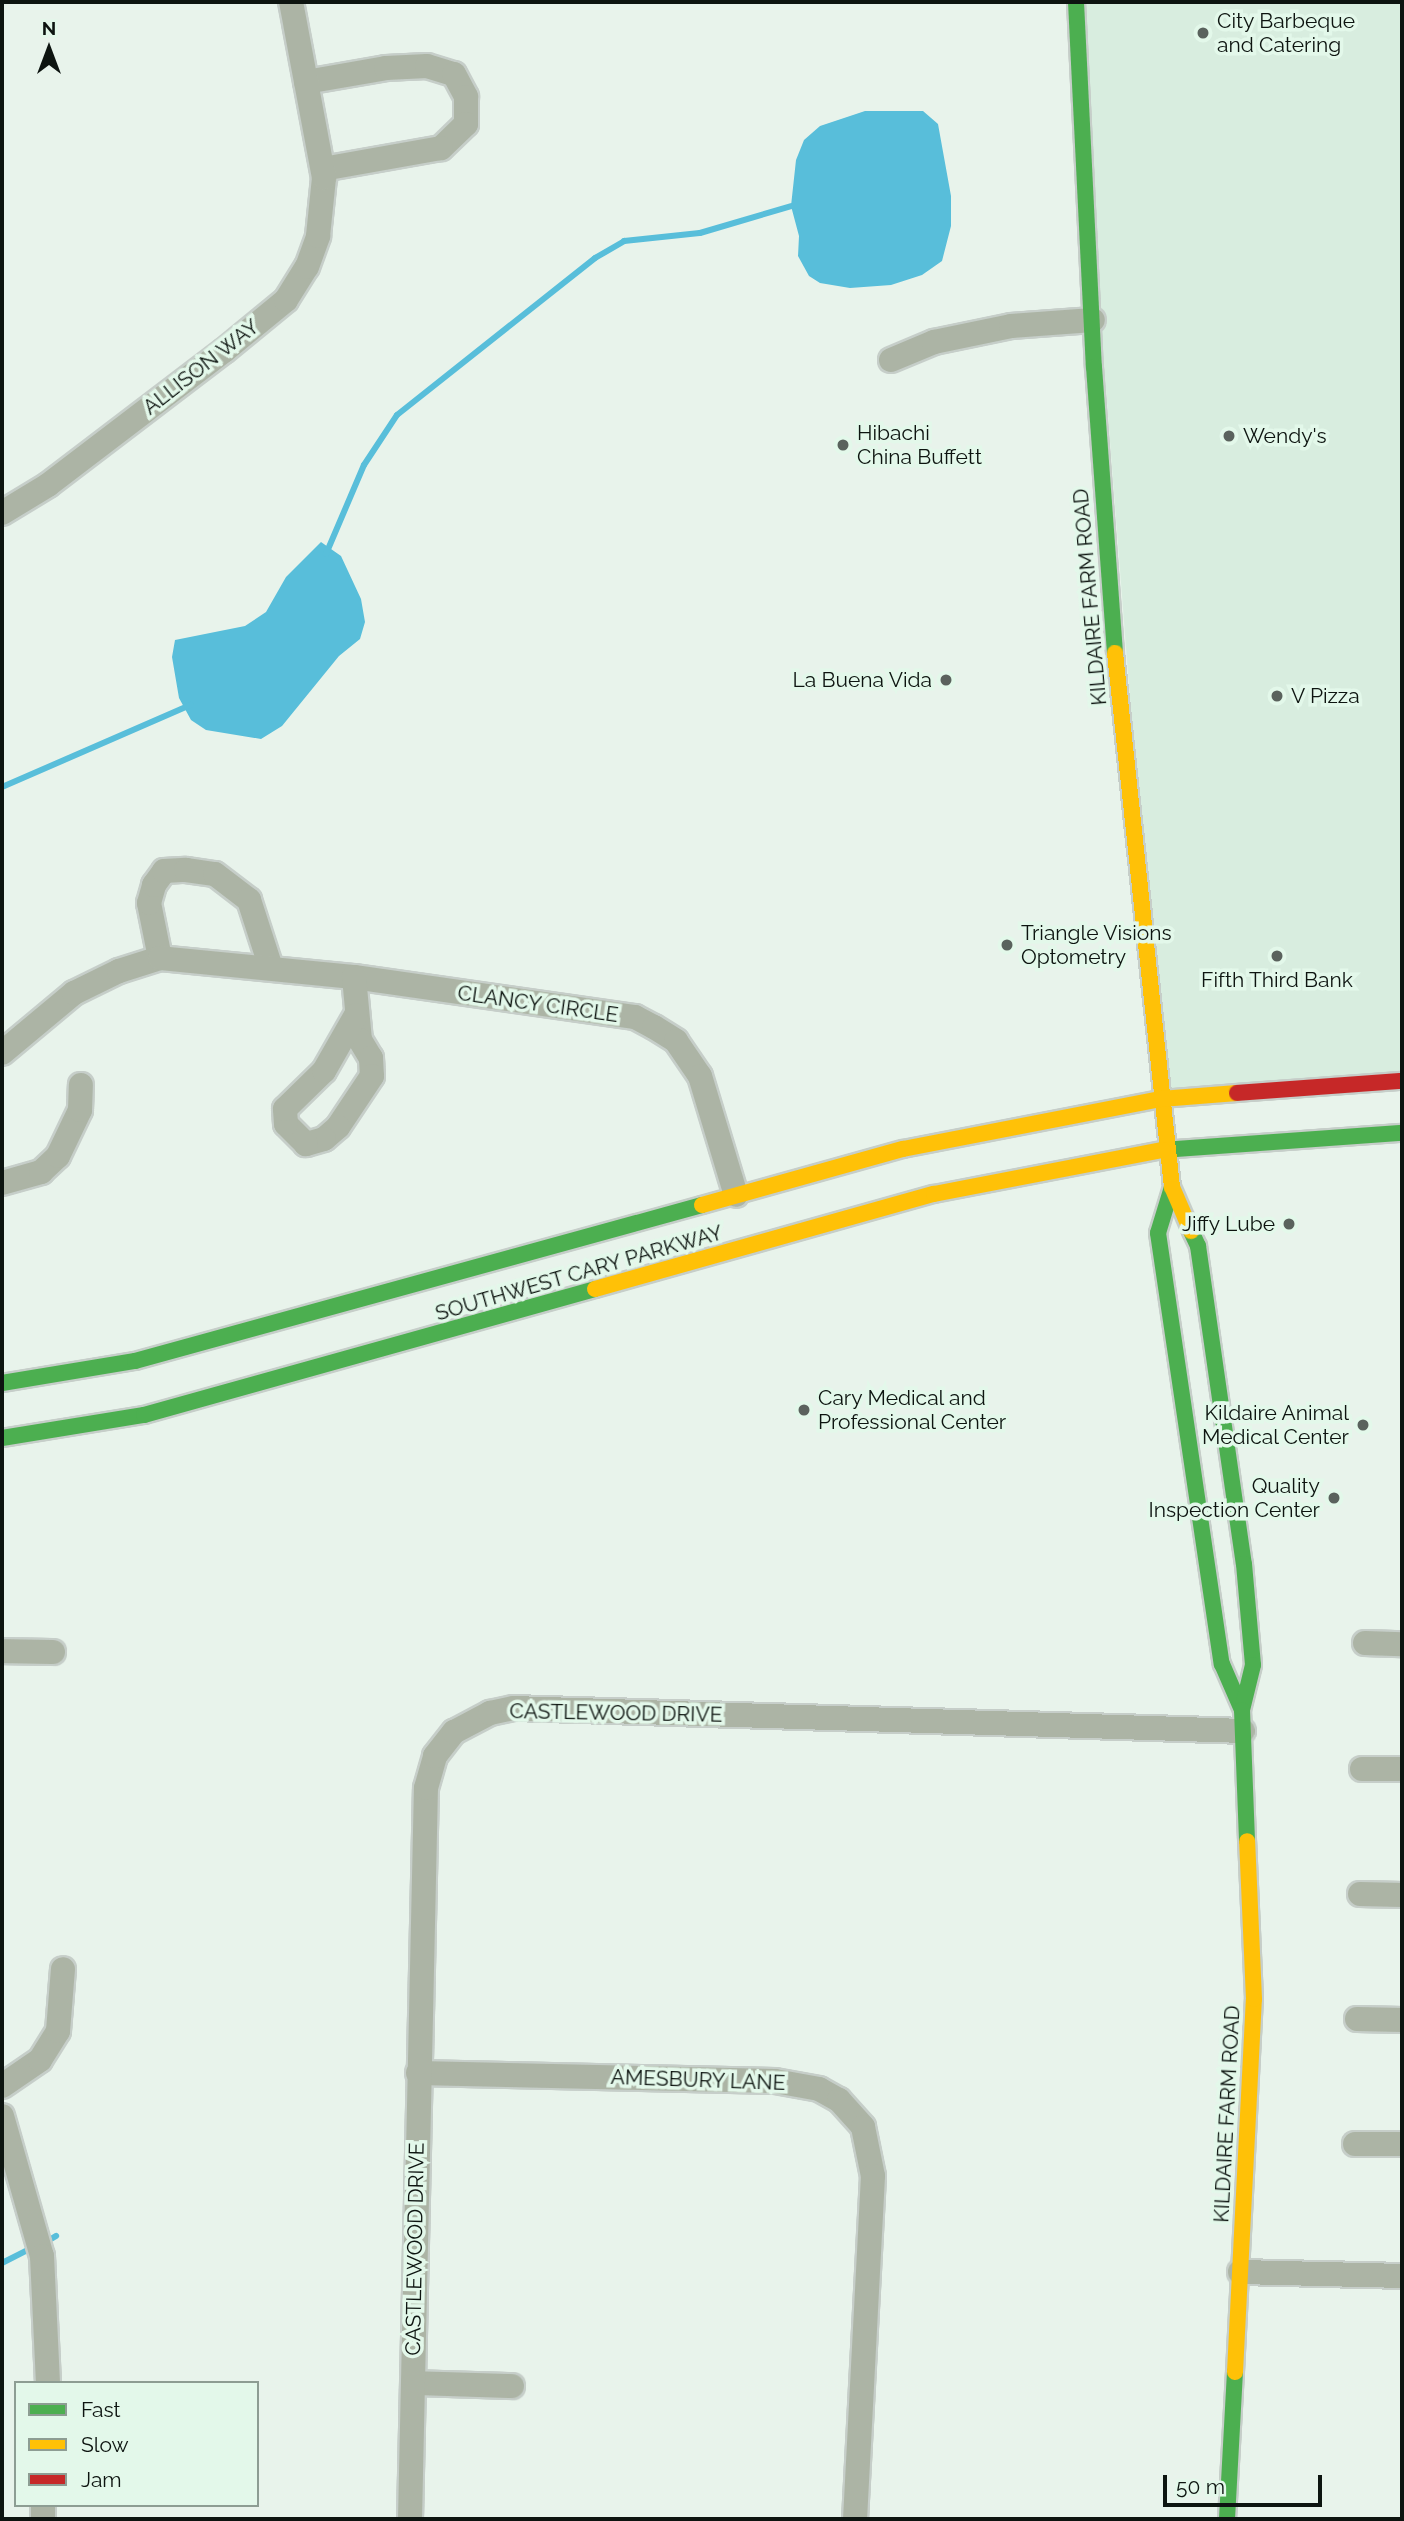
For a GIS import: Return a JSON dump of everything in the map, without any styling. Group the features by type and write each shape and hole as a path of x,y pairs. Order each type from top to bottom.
{"main road":[{"name":"KILDAIRE FARM ROAD","path":"1076,2 1093,320 1123,757 1172,1187 1198,1246 1240,1536 1253,1665 1243,1720 1254,1999 1227,2519"},
{"name":"SOUTHWEST CARY PARKWAY","path":"2,1382 135,1361 903,1149 1161,1099 1402,1081"},
{"name":"SOUTHWEST CARY PARKWAY","path":"2,1438 144,1415 934,1194 1168,1149 1402,1133"},
{"name":"KILDAIRE FARM ROAD","path":"1172,1187 1158,1233 1222,1664 1243,1720"}],"street":[{"name":"ALLISON WAY","path":"2,513 48,485 286,300 307,267 318,236 323,169 291,2"},
{"path":"306,82 386,68 427,66 454,74 466,97 466,124 441,148 323,169"},
{"path":"891,360 947,339 1011,327 1093,320"},
{"path":"160,958 149,904 154,885 164,871 186,870 215,874 249,900 271,968"},
{"name":"CLANCY CIRCLE","path":"2,1054 75,993 119,971 160,958 354,977 635,1017 676,1041 700,1076 736,1195"},
{"path":"354,977 360,1040 374,1069 372,1076 338,1127 324,1139 306,1144 286,1124 285,1109 324,1071 356,1015"},
{"path":"2,1183 41,1172 58,1156 80,1110 81,1085"},
{"path":"1365,1643 1402,1644"},
{"path":"2,1651 53,1652"},
{"name":"CASTLEWOOD DRIVE","path":"410,2519 426,1788 443,1744 454,1732 490,1713 513,1708 1243,1720"},
{"path":"1362,1769 1402,1769"},
{"path":"1360,1894 1402,1895"},
{"path":"2,2086 40,2060 58,2031 63,1969"},
{"path":"1357,2019 1402,2020"},
{"name":"AMESBURY LANE","path":"418,2073 775,2081 819,2089 839,2100 863,2127 873,2169 855,2519"},
{"path":"2,2116 43,2256 48,2381"},
{"path":"1355,2144 1402,2144"},
{"path":"1240,2272 1402,2276"},
{"path":"414,2383 512,2386"}],"shaded area":[{"path":"1076,2 1402,2 1402,1081 1161,1099"}],"water":[{"path":"865,111 923,111 938,124 951,196 951,226 942,261 922,275 891,285 850,288 820,283 809,276 798,256 799,236 791,206 796,160 804,140 820,126"},
{"path":"321,542 341,556 361,599 365,622 360,639 339,656 282,726 261,739 206,730 191,720 179,698 172,657 175,640 245,626 266,612 286,577"}],"waterway":[{"path":"326,554 364,465 397,415 595,258 624,241 700,233 791,206"},
{"path":"2,787 191,705"},
{"path":"51,2239 56,2236"},
{"path":"2,2263 28,2250"}],"traffic: fast":[{"path":"1076,2 1094,367 1115,653"},
{"path":"1163,1150 1402,1133"},
{"path":"1172,1187 1158,1233 1222,1664 1242,1710"},
{"path":"2,1383 135,1361 702,1205"},
{"path":"1191,1231 1198,1246 1244,1564 1253,1665 1242,1710 1247,1841"},
{"path":"2,1438 144,1415 595,1289"},
{"path":"1227,2519 1235,2372"}],"traffic: slow":[{"path":"1115,653 1172,1187 1191,1231"},
{"path":"702,1205 903,1149 1161,1099 1237,1093"},
{"path":"595,1289 934,1194 1163,1150"},
{"path":"1235,2372 1254,1999 1247,1841"}],"traffic: jam":[{"path":"1237,1093 1402,1081"}],"place":[{"name":"City Barbeque and Catering","path":"1203,33"},
{"name":"Wendy's","path":"1229,436"},
{"name":"Hibachi China Buffett","path":"843,445"},
{"name":"La Buena Vida","path":"946,680"},
{"name":"V Pizza","path":"1277,696"},
{"name":"Triangle Visions Optometry","path":"1007,945"},
{"name":"Fifth Third Bank","path":"1277,956"},
{"name":"Jiffy Lube","path":"1289,1224"},
{"name":"Cary Medical and Professional Center","path":"804,1410"},
{"name":"Kildaire Animal Medical Center","path":"1363,1425"},
{"name":"Quality Inspection Center","path":"1334,1498"}]}
